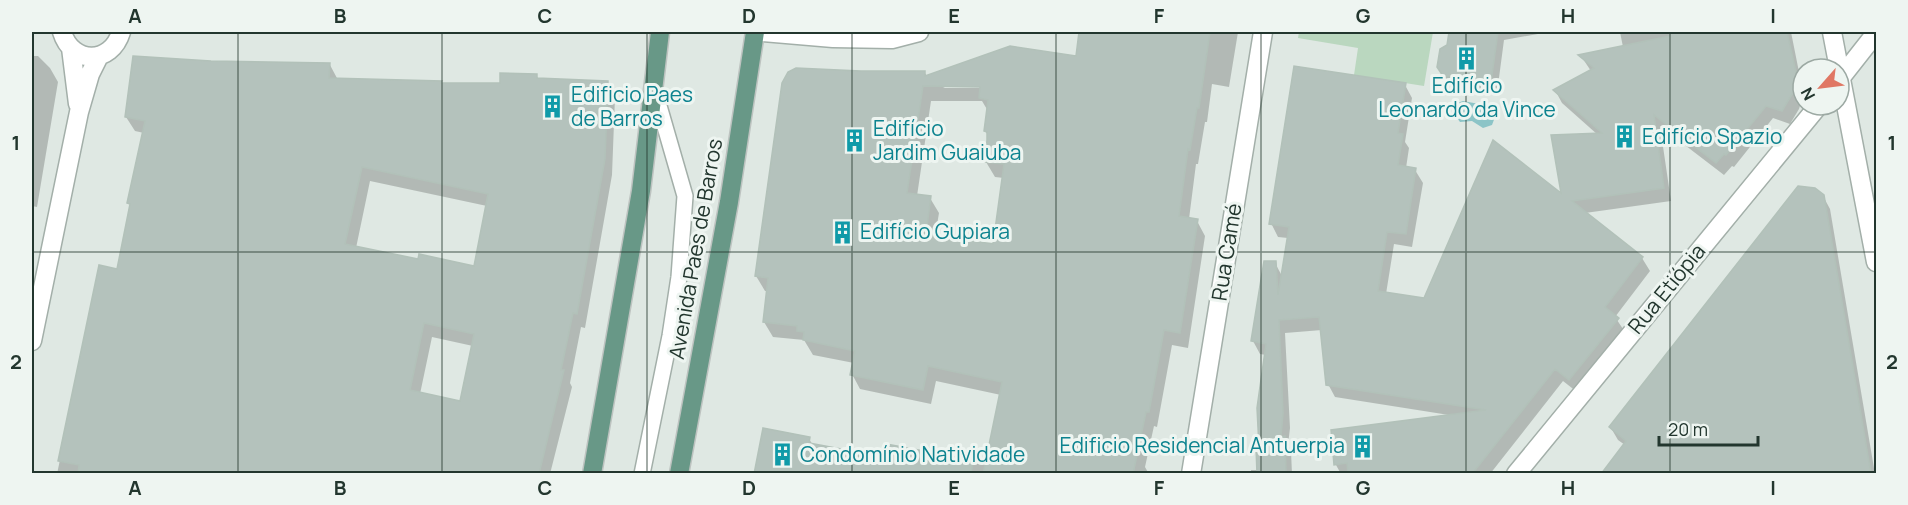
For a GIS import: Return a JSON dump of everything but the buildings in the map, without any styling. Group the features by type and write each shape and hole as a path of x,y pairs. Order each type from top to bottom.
{"main road":[{"path":"592,474 641,191 654,89 655,32"},
{"name":"Avenida Paes de Barros","path":"679,474 729,202 755,32"}],"street":[{"path":"62,32 71,48 89,57 99,56 114,47 121,32"},
{"path":"762,32 833,38 892,39 919,32"},
{"name":"Rua Camé","path":"1191,474 1263,32"},
{"path":"1832,32 1836,57"},
{"path":"1851,65 1876,33"},
{"path":"71,48 79,112"},
{"path":"32,341 79,112 90,74 99,56"},
{"name":"Rua Etiópia","path":"1516,474 1809,117"},
{"path":"1847,117 1876,262"}],"lane":[{"path":"642,474 670,336 679,277 685,196 654,89"}],"green space":[{"path":"1299,32 1433,32 1424,86 1354,75 1358,48 1298,38"}],"water":[{"path":"1463,101 1490,106 1495,117 1492,125 1483,128 1472,121 1460,122 1452,111 1454,104"}],"place":[{"name":"Edifício Leonardo da Vince","path":"1467,58"},
{"name":"Edificio Paes de Barros","path":"553,107"},
{"name":"Edifício Spazio","path":"1624,137"},
{"name":"Edifício Jardim Guaiuba","path":"855,141"},
{"name":"Edifício Gupiara","path":"842,232"},
{"name":"Edificio Residencial Antuerpia","path":"1363,446"},
{"name":"Condomínio Natividade","path":"782,455"}]}
